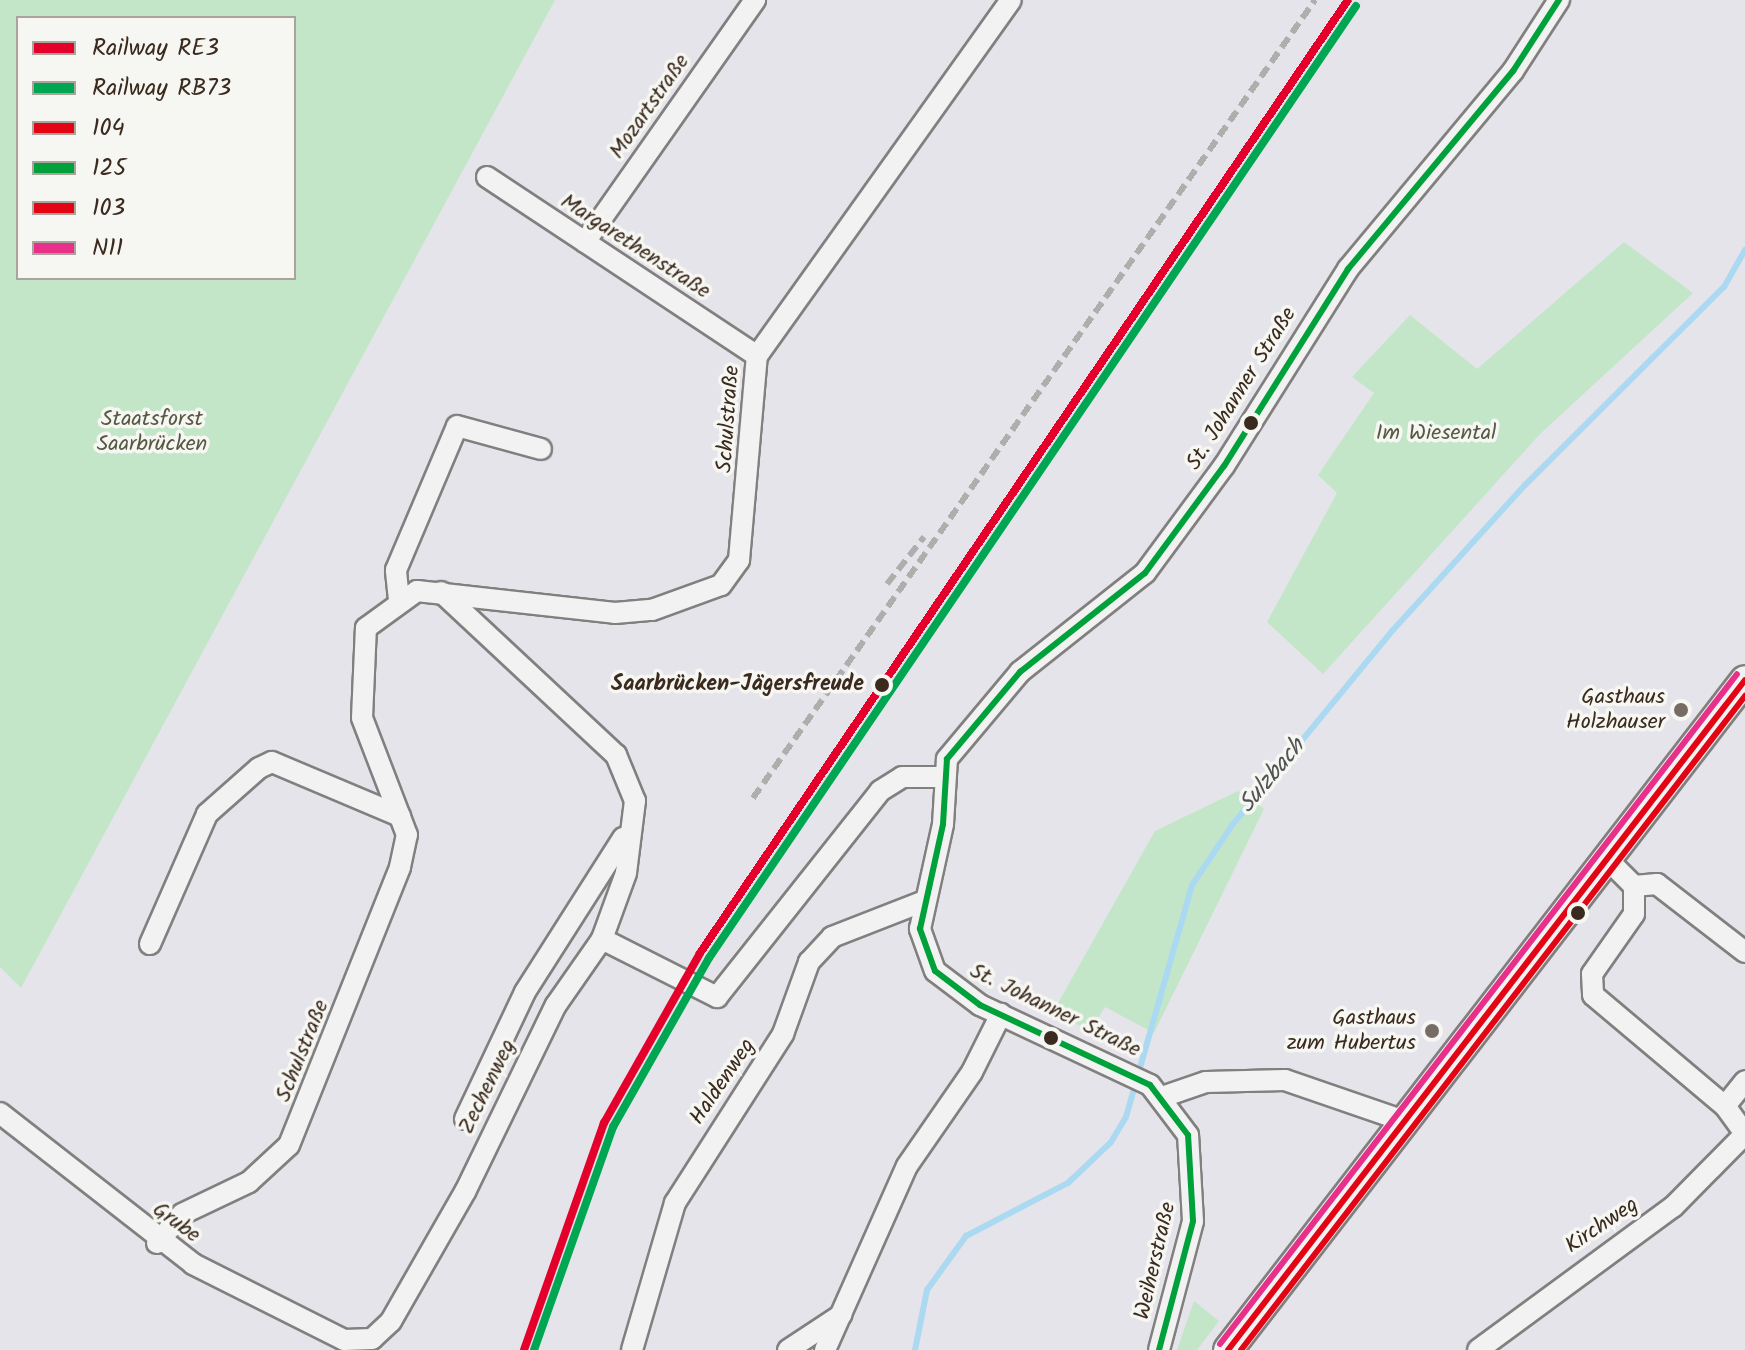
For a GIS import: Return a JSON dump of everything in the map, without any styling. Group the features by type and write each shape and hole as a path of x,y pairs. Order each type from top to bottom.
{"main road":[{"path":"1228,1350 1740,686"}],"street":[{"name":"Mozartstraße","path":"585,242 755,0"},
{"name":"Schulstraße","path":"157,1243 182,1214 249,1182 289,1145 400,867 407,835 370,746 359,676 366,628 399,600 441,592 615,613 652,610 721,585 739,560 757,356 1011,0"},
{"name":"St. Johanner Straße","path":"1157,1091 1113,1066 1001,1014 935,971 922,946 922,902 943,824 943,777 960,739 1020,672 1145,573 1224,466 1348,269 1513,71 1559,0"},
{"name":"Margarethenstraße","path":"487,177 757,356"},
{"path":"399,600 396,570 457,426 541,449"},
{"name":"Zechenweg","path":"344,1340 372,1339 403,1302 556,1005 610,944 626,873 632,820 631,782 616,755 441,592"},
{"path":"150,944 207,814 259,768 272,762 400,816"},
{"path":"610,944 704,997 727,991 880,791 902,777 943,777"},
{"name":"Zechenweg","path":"465,1119 525,992 575,924 632,820"},
{"path":"1608,860 1634,886 1634,914 1592,974 1593,995 1725,1106 1745,1134"},
{"path":"1634,886 1657,884 1745,952"},
{"name":"Haldenweg","path":"632,1350 675,1203 783,1034 809,962 832,937 922,902"},
{"path":"825,1350 907,1166 972,1072 1001,1014"},
{"path":"1157,1091 1206,1082 1285,1080 1404,1121"},
{"path":"1725,1106 1745,1081"},
{"name":"Weiherstraße","path":"1157,1091 1188,1135 1193,1221 1159,1350"},
{"name":"Grube","path":"0,1113 157,1243 344,1340"},
{"name":"Kirchweg","path":"1478,1350 1673,1207 1745,1134"},
{"path":"788,1350 844,1312"}],"green space":[{"name":"Staatsforst Saarbrücken","path":"0,0 555,0 21,988 0,967"},
{"name":"Im Wiesental","path":"1624,242 1693,293 1540,434 1323,674 1267,622 1337,493 1318,475 1374,393 1352,377 1410,315 1477,369"},
{"path":"1238,791 1264,809 1154,1033 1105,1007 1090,1031 1053,1012 1155,831"},
{"path":"1194,1301 1219,1321 1197,1350 1177,1350"}],"waterway":[{"name":"Sulzbach","path":"915,1350 927,1290 966,1236 1068,1183 1111,1142 1126,1117 1192,885 1233,824 1393,630 1525,485 1724,287 1745,250"}],"railway":[{"path":"753,798 1315,0"},
{"path":"887,584 924,537"}],"rail line":[{"name":"RE3","path":"524,1350 604,1123 700,953 1348,0"},
{"name":"RB73","path":"534,1350 613,1127 709,958 1356,6"}],"transit line":[{"name":"125","path":"1159,1350 1193,1221 1188,1135 1150,1085 980,1005 935,971 920,929 943,824 947,759 1020,672 1145,573 1224,466 1348,269 1513,71 1559,0"},
{"name":"N11","path":"1220,1344 1737,674"},
{"name":"104","path":"1228,1350 1745,680"},
{"name":"103","path":"1241,1350 1745,696"}],"place":[{"name":"Saarbrücken-Jägersfreude","path":"882,685"},
{"name":"Gasthaus Holzhauser","path":"1681,710"},
{"name":"Gasthaus zum Hubertus","path":"1432,1031"}]}
